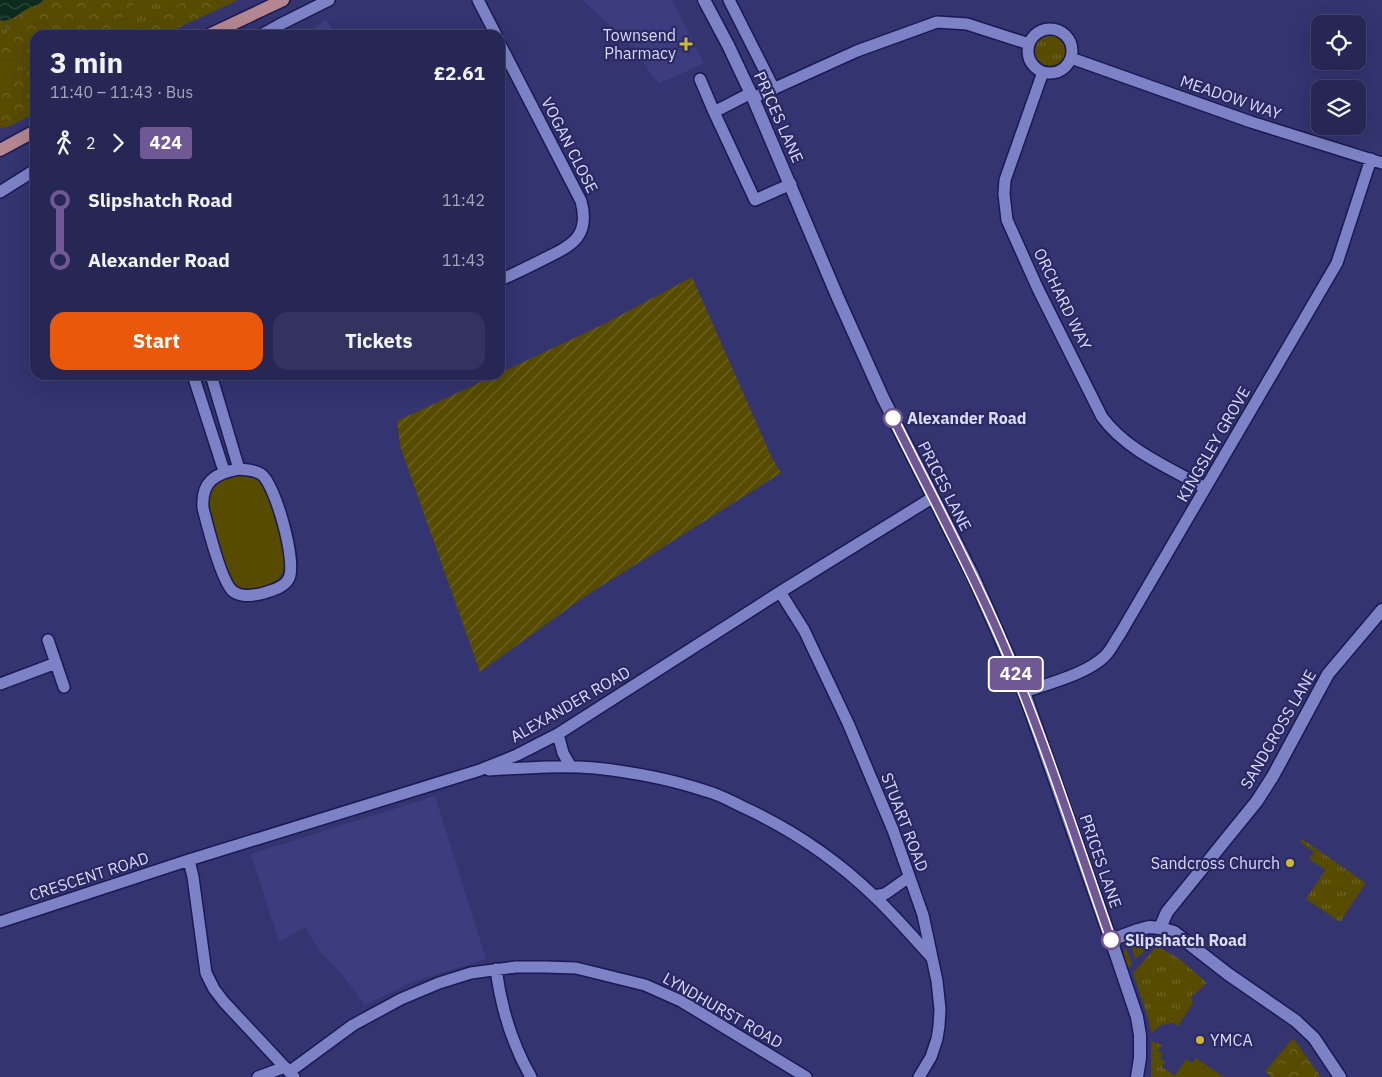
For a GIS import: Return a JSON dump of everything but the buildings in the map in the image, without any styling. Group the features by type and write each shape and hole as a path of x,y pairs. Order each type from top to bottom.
{"main road":[{"path":"219,30 283,0"},
{"path":"0,150 30,133"}],"street":[{"path":"282,30 329,0"},
{"path":"478,0 493,30"},
{"name":"PRICES LANE","path":"704,0 752,95 838,298 883,398 973,576 1024,692 1111,940"},
{"name":"PRICES LANE","path":"729,0 774,88"},
{"path":"714,112 857,52 937,22 967,24 1029,44"},
{"path":"1050,28 1057,30 1064,33 1068,38 1071,44 1071,58 1067,66 1060,71 1052,73 1043,72 1030,61 1028,53 1029,44 1037,33 1050,28"},
{"name":"VOGAN CLOSE","path":"505,54 581,201 584,219 580,234 570,246 505,278"},
{"name":"MEADOW WAY","path":"1071,58 1251,122 1377,161"},
{"name":"ORCHARD WAY","path":"1043,72 1005,180 1004,194 1007,220 1038,289 1102,418 1128,444 1205,488"},
{"path":"700,79 755,200 791,184"},
{"name":"KINGSLEY GROVE","path":"1024,692 1071,676 1095,664 1105,656 1120,634 1337,263 1377,161"},
{"path":"0,192 30,173"},
{"path":"195,380 224,471"},
{"path":"212,380 239,469"},
{"path":"239,469 261,474 267,480 274,494 291,555 289,578 281,587 253,596 234,593 229,588 222,574 202,508 204,489 211,480 224,471 239,469"},
{"name":"ALEXANDER ROAD","path":"189,860 480,770 518,754 558,734 780,592 932,498"},
{"name":"STUART ROAD","path":"780,592 804,630 848,723 893,830 923,915 937,981 939,1026 931,1057 919,1077"},
{"name":"SANDCROSS LANE","path":"1160,928 1167,912 1244,818 1274,776 1328,674 1382,610"},
{"path":"48,640 64,686"},
{"path":"0,684 56,663"},
{"path":"558,734 563,753 571,767"},
{"path":"480,770 571,767 620,772 668,780 707,791 769,819 843,870 874,896 933,959"},
{"path":"189,860 206,973 214,989 224,1002 289,1072"},
{"name":"CRESCENT ROAD","path":"0,922 189,860"},
{"path":"874,896 886,894 909,877"},
{"path":"1137,1077 1140,1058 1140,1035 1137,1018 1111,940 1149,927 1174,932 1228,974 1296,1021 1314,1038 1340,1077"},
{"name":"LYNDHURST ROAD","path":"258,1077 289,1072 353,1025 401,999 439,983 471,973 516,967 576,968 645,985 681,1001 806,1077"},
{"path":"496,969 499,994 508,1026 531,1077"}],"shaded area":[{"path":"582,0 672,0 704,63 659,84 626,40"},
{"path":"326,20 333,30 312,30"},
{"path":"435,796 486,959 412,982 365,1005 344,977 318,949 305,927 279,942 251,854"}],"green space":[{"path":"43,0 138,0 110,30 30,30 30,58 0,61 0,40 8,35 5,21 18,16 27,8 40,4"},
{"path":"138,0 186,0 139,30 110,30"},
{"path":"186,0 238,0 174,30 139,30"},
{"path":"0,20 5,21 8,35 0,40"},
{"path":"1050,35 1061,40 1066,51 1061,62 1050,67 1039,62 1034,51 1039,40"},
{"path":"30,58 30,68 8,75 0,75 0,61"},
{"path":"30,68 30,116 8,127 0,128 0,75 8,75"},
{"path":"692,277 772,458 781,473 584,597 480,672 400,446 397,421 485,380 505,380 505,371 604,324"},
{"path":"243,474 260,482 269,497 277,519 285,553 284,569 278,579 273,584 262,588 249,589 240,587 228,575 208,510 210,495 217,484 228,477"},
{"path":"1302,839 1366,883 1340,922 1306,899 1325,870 1309,859 1314,852 1300,842"},
{"path":"1156,940 1138,957 1135,958 1131,945"},
{"path":"1157,946 1181,960 1207,983 1191,997 1193,1003 1178,1026 1173,1023 1161,1025 1151,1033 1149,1021 1133,973"},
{"path":"1126,948 1132,964 1126,971 1121,956"},
{"path":"1293,1038 1321,1077 1271,1077 1265,1071"},
{"path":"1151,1041 1162,1045 1158,1051 1163,1054 1160,1059 1165,1062 1162,1067 1174,1077 1151,1077"},
{"path":"1196,1058 1224,1077 1174,1077 1186,1059 1193,1063"}],"water":[{"path":"0,0 43,0 12,19 4,21 0,20"}],"bus line":[{"name":"424","path":"893,418 973,576 1024,692 1111,940"}],"place":[{"name":"Townsend Pharmacy","path":"686,44"},
{"name":"Alexander Road","path":"893,418"},
{"name":"Sandcross Church","path":"1290,863"},
{"name":"Slipshatch Road","path":"1111,940"},
{"name":"YMCA","path":"1200,1040"}]}
